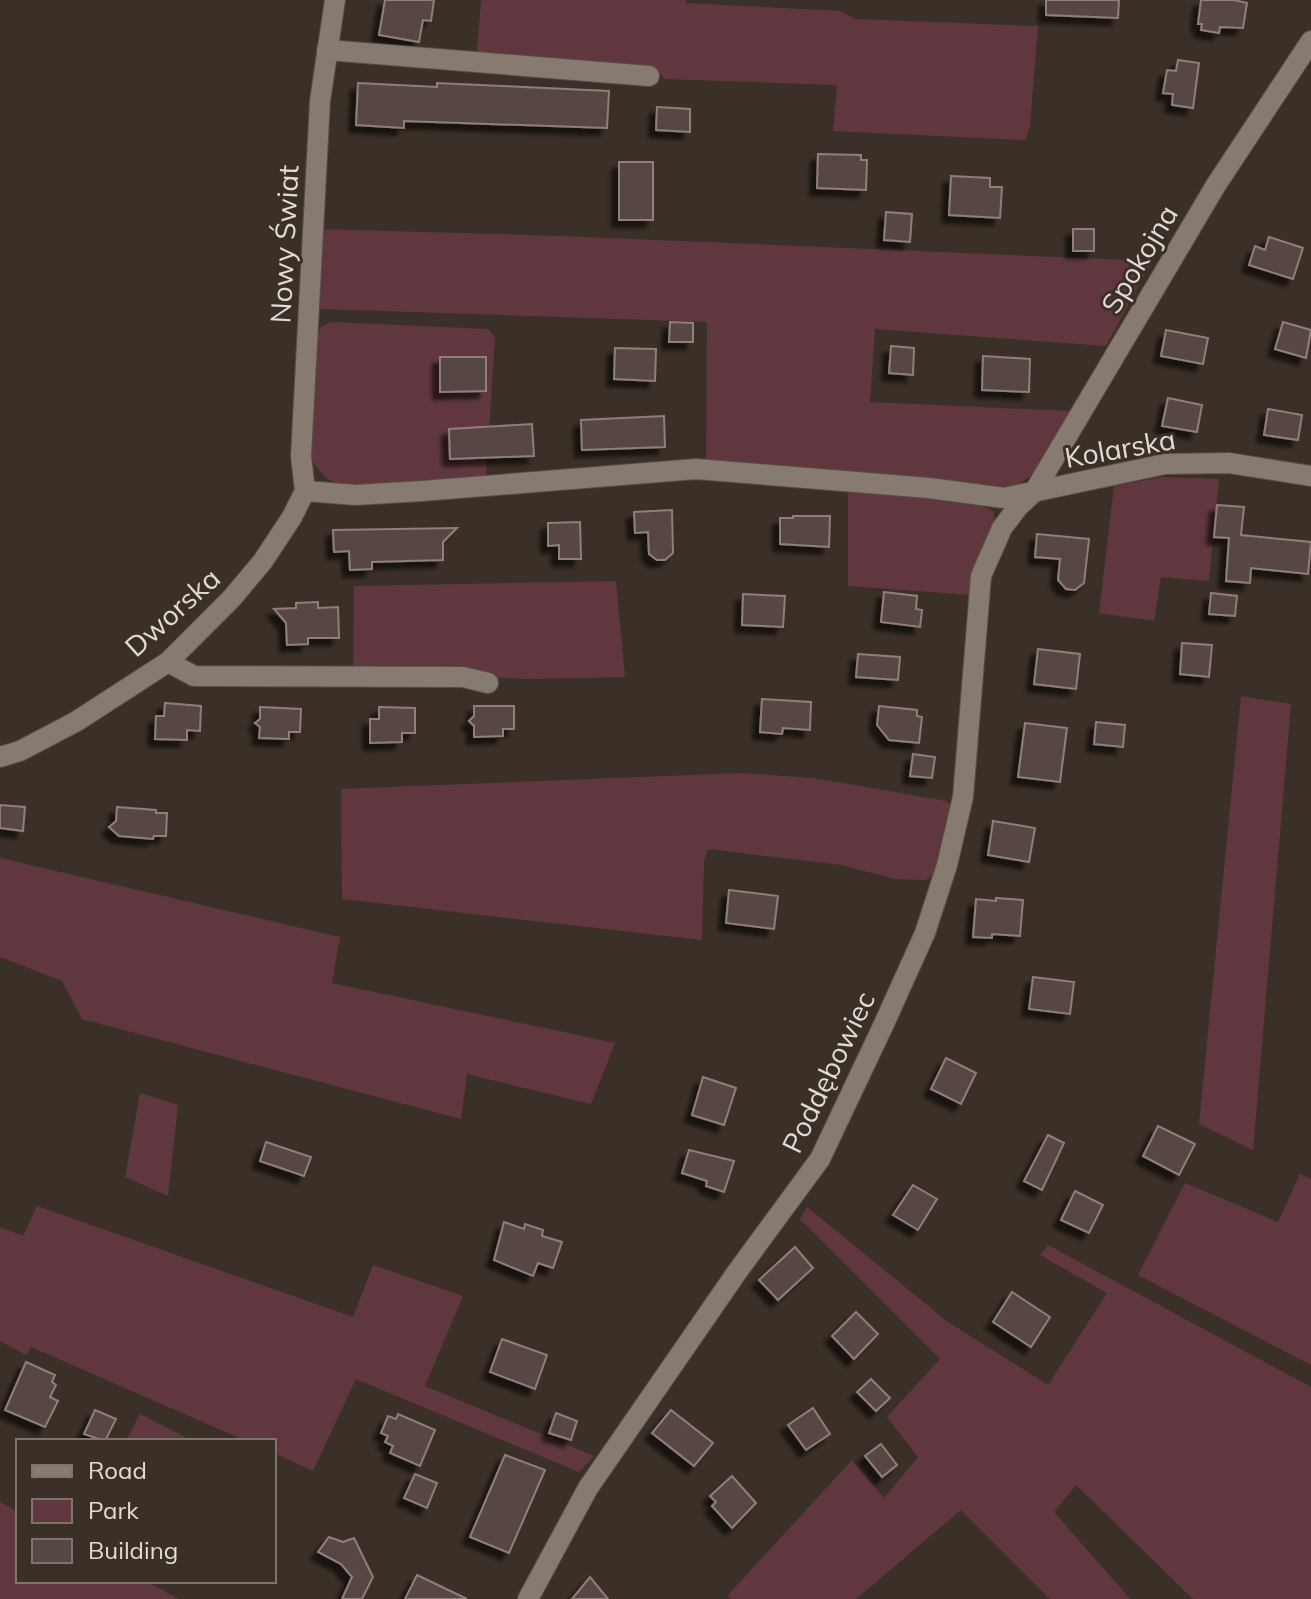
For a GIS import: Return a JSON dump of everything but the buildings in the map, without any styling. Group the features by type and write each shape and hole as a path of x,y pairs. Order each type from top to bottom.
{"street":[{"name":"Nowy Świat","path":"305,491 301,456 320,101 335,0"},
{"name":"Spokojna","path":"1018,507 1034,492 1216,185 1311,41"},
{"path":"327,50 649,76"},
{"name":"Kolarska","path":"305,491 356,495 696,469 929,488 1004,498 1165,464 1229,463 1311,476"},
{"name":"Dworska","path":"0,757 20,751 77,721 168,662 232,598 263,561 305,491"},
{"name":"Poddębowiec","path":"528,1599 588,1488 737,1272 820,1159 925,933 947,865 963,797 981,576 1002,528 1018,507"},
{"path":"168,662 194,676 463,677 488,683"}],"green space":[{"path":"481,0 686,0 686,3 840,11 855,19 1038,26 1030,125 1025,140 833,131 837,85 665,79 656,69 477,53"},
{"path":"320,229 1152,261 1106,346 875,329 870,402 1071,411 1032,475 1012,489 706,463 707,322 321,309 318,302"},
{"path":"331,322 489,329 495,338 486,478 361,487 343,485 324,475 309,452 316,336 321,327"},
{"path":"1162,477 1219,479 1209,581 1161,577 1154,621 1099,613 1114,486"},
{"path":"848,490 943,495 979,504 994,512 990,542 972,595 848,586"},
{"path":"616,581 625,677 527,679 353,671 354,586"},
{"path":"1241,696 1291,704 1253,1150 1199,1124"},
{"path":"741,773 813,778 947,801 955,812 938,872 926,880 895,879 841,865 708,849 704,862 702,940 342,899 341,789"},
{"path":"0,858 340,937 332,983 615,1043 591,1104 467,1074 461,1119 82,1019 62,981 0,957"},
{"path":"140,1093 178,1105 168,1196 125,1177"},
{"path":"1300,1174 1311,1179 1311,1365 1138,1275 1185,1183 1278,1222"},
{"path":"37,1206 353,1317 373,1265 463,1296 425,1386 594,1456 579,1472 356,1379 313,1471 276,1454 276,1439 241,1439 31,1347 26,1355 0,1341 0,1227 23,1236"},
{"path":"807,1207 948,1322 1048,1385 1107,1293 1040,1255 1048,1245 1311,1387 1311,1599 1193,1599 1076,1485 1054,1512 1130,1599 1050,1599 961,1510 856,1599 731,1599 728,1595 852,1460 884,1498 918,1457 887,1417 940,1359 800,1219"},
{"path":"140,1414 189,1439 127,1439"},
{"path":"0,1502 16,1511 16,1583 150,1583 179,1599 0,1599"}]}
